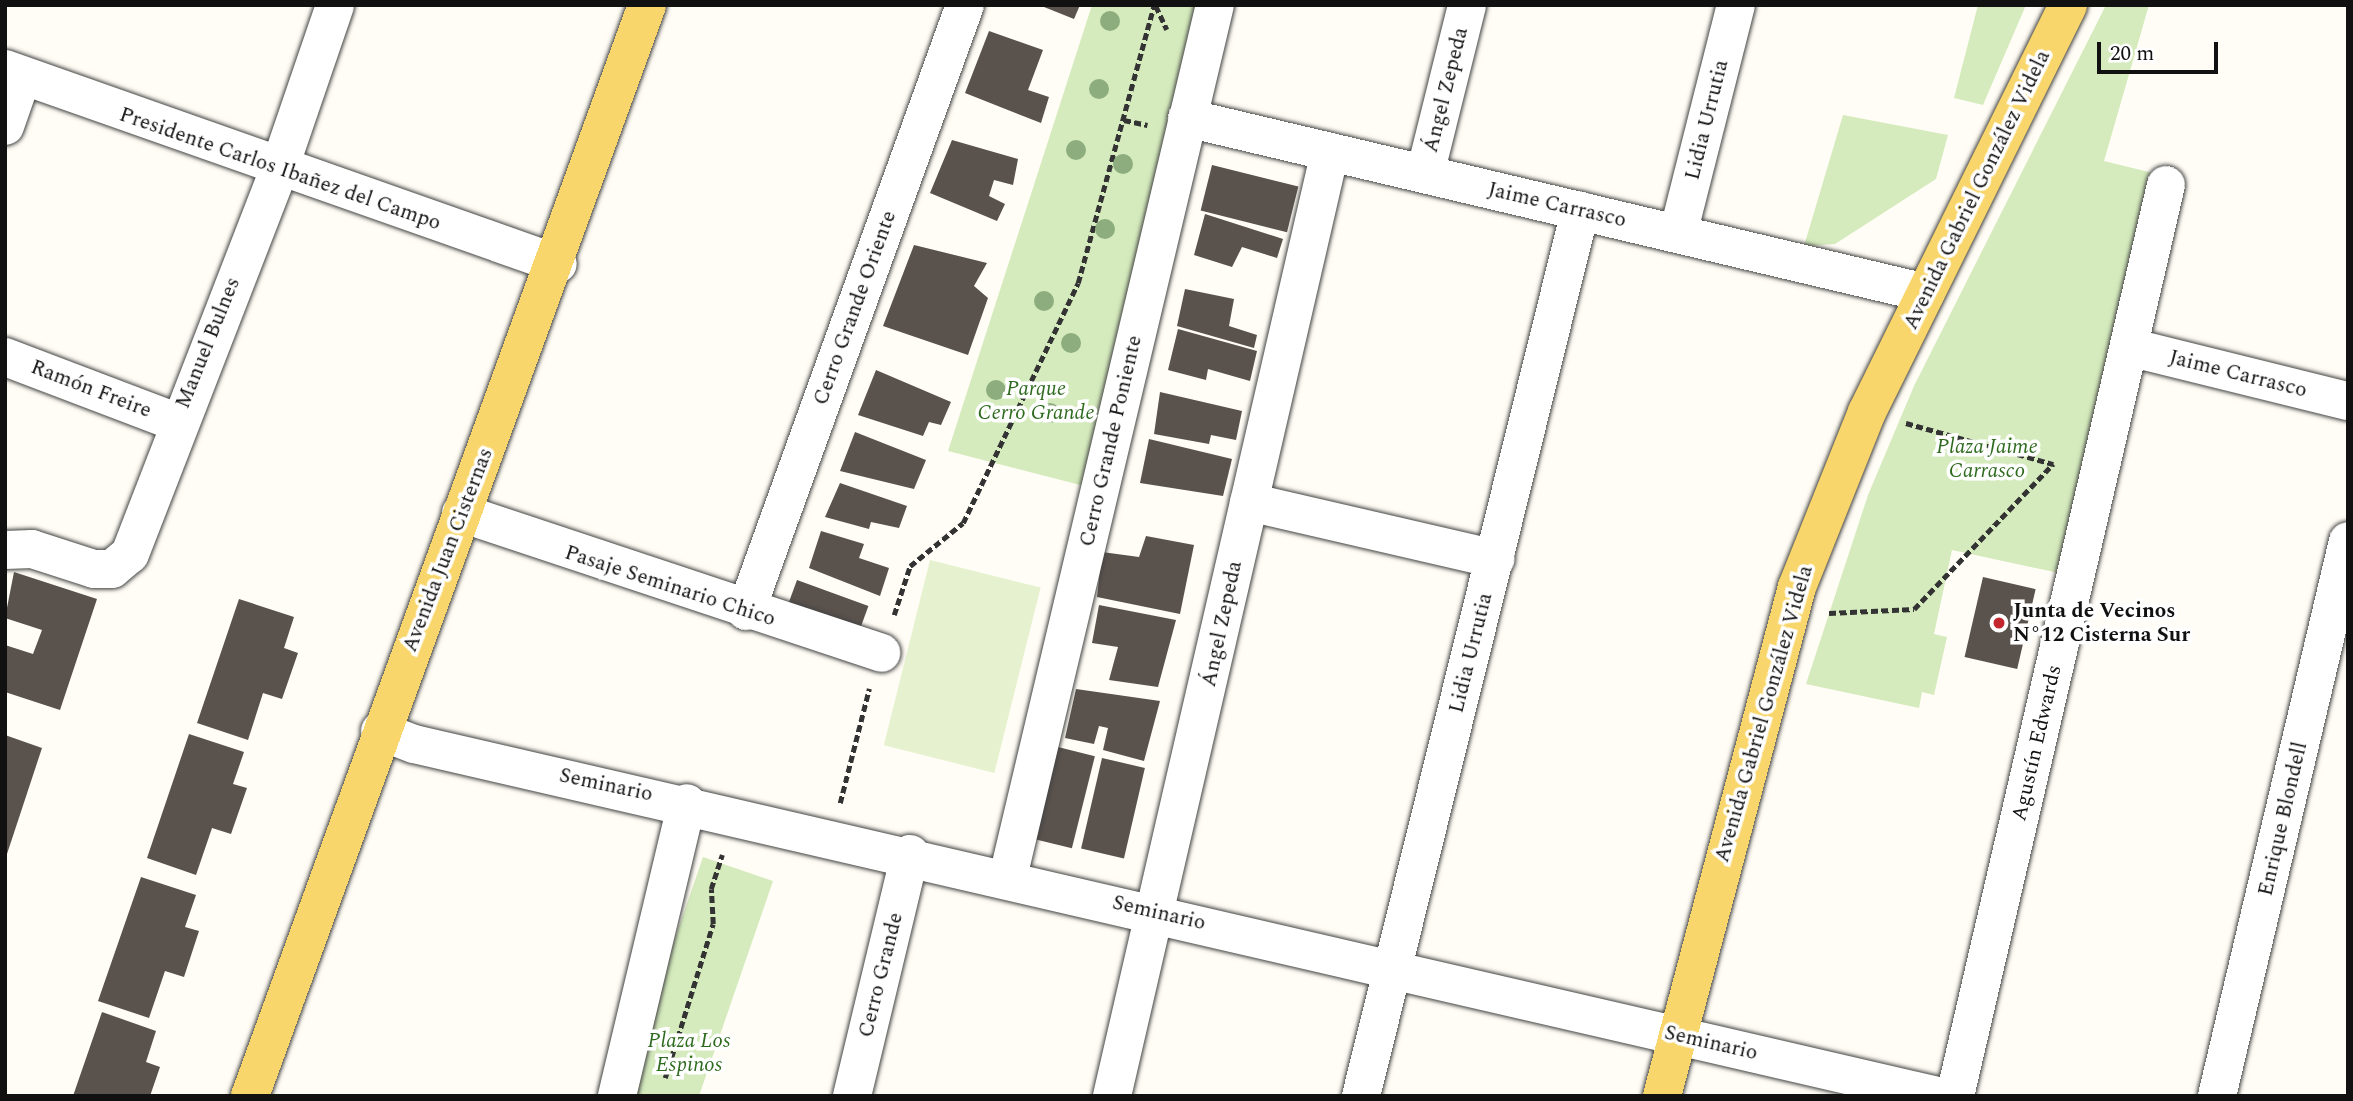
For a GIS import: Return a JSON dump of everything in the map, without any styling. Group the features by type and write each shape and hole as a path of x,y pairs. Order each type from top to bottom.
{"main road":[{"name":"Avenida Juan Cisternas","path":"250,1096 380,731 558,264 648,5"},
{"name":"Avenida Gabriel González Videla","path":"1662,1096 1676,1035 1797,587 1867,412 2068,5"}],"street":[{"name":"Manuel Bulnes","path":"5,550 32,549 94,569 123,564 176,422 279,169 334,5"},
{"name":"Cerro Grande Oriente","path":"746,611 965,5"},
{"name":"Cerro Grande Poniente","path":"1008,877 1215,5"},
{"name":"Ángel Zepeda","path":"1425,174 1467,5"},
{"name":"Lidia Urrutia","path":"1678,234 1736,5"},
{"name":"Presidente Carlos Ibañez del Campo","path":"13,75 558,264"},
{"path":"5,126 13,75"},
{"name":"Jaime Carrasco","path":"1187,118 1926,293"},
{"name":"Ángel Zepeda","path":"1112,1096 1158,913 1330,152"},
{"name":"Agustín Edwards","path":"1955,1096 2166,186"},
{"name":"Lidia Urrutia","path":"1361,1096 1580,211"},
{"name":"Jaime Carrasco","path":"2129,347 2348,401"},
{"name":"Ramón Freire","path":"5,357 176,422"},
{"path":"1249,502 1495,559"},
{"name":"Pasaje Seminario Chico","path":"461,513 746,611 881,653"},
{"name":"Enrique Blondell","path":"2217,1096 2348,541"},
{"name":"Seminario","path":"380,731 414,744 909,854 1938,1096"},
{"path":"617,1096 687,803"},
{"name":"Cerro Grande","path":"852,1096 909,854"}],"path":[{"path":"963,523 1078,283 1155,6"},
{"path":"1867,412 2053,464 2103,460"},
{"path":"1825,613 1914,609 2053,464"},
{"path":"659,1093 713,924 711,889 734,814"}],"green space":[{"name":"Parque Cerro Grande","path":"1092,5 1202,5 1088,487 948,451"},
{"path":"1978,5 2026,5 1983,105 1954,98"},
{"name":"Plaza Jaime Carrasco","path":"2106,5 2149,5 2104,161 2153,173 2059,573 1952,550 1934,634 1947,637 1934,695 1922,692 1919,708 1806,684 1868,495 1914,386"},
{"path":"1843,115 1948,135 1936,179 1835,244 1804,246"},
{"path":"930,560 1041,588 994,773 884,745"},
{"name":"Plaza Los Espinos","path":"703,857 773,881 699,1096 638,1096 623,1091"}],"building":[{"path":"1039,5 1080,5 1074,19"},
{"path":"989,31 1043,50 1028,90 1049,97 1041,123 965,93"},
{"path":"952,140 1018,159 1013,185 994,180 989,196 1005,204 997,221 930,193"},
{"path":"1212,165 1298,187 1287,232 1201,211"},
{"path":"1205,214 1283,239 1277,258 1242,247 1232,267 1194,255"},
{"path":"914,245 987,263 974,286 988,298 968,355 883,326"},
{"path":"1185,289 1234,299 1229,326 1257,335 1254,348 1177,326"},
{"path":"1178,329 1257,351 1250,381 1208,369 1206,380 1168,370"},
{"path":"876,370 951,402 941,425 929,422 923,436 858,415"},
{"path":"1160,392 1242,411 1236,440 1211,435 1209,444 1154,434"},
{"path":"855,432 926,460 914,489 840,471"},
{"path":"1149,439 1232,459 1223,496 1140,483"},
{"path":"840,483 907,506 899,528 871,522 869,529 825,517"},
{"path":"821,531 864,544 859,558 889,568 880,596 809,568"},
{"path":"1146,536 1194,545 1180,614 1097,597 1102,552 1139,557"},
{"path":"14,572 97,599 60,710 5,692 5,645 33,654 42,630 5,618"},
{"name":"Junta de Vecinos N°12 Cisterna Sur","path":"1983,577 2036,589 2017,669 1965,657"},
{"path":"797,580 868,606 856,640 785,614"},
{"path":"239,599 294,617 284,648 298,653 282,699 263,693 248,740 197,723"},
{"path":"1099,605 1176,620 1158,687 1109,680 1118,647 1092,643"},
{"path":"1076,689 1160,701 1144,761 1103,750 1108,728 1099,726 1094,744 1065,738"},
{"path":"189,734 244,752 233,784 247,788 231,834 212,828 196,875 147,858"},
{"path":"5,735 42,748 6,857 5,857"},
{"path":"1058,747 1095,756 1072,848 1035,839"},
{"path":"1102,758 1145,768 1124,859 1081,849"},
{"path":"141,877 196,895 185,927 199,931 184,977 165,971 149,1018 98,1001"},
{"path":"102,1012 156,1031 146,1062 160,1067 150,1096 73,1096"}],"place":[{"name":"Junta de Vecinos N°12 Cisterna Sur","path":"1999,623"}]}
